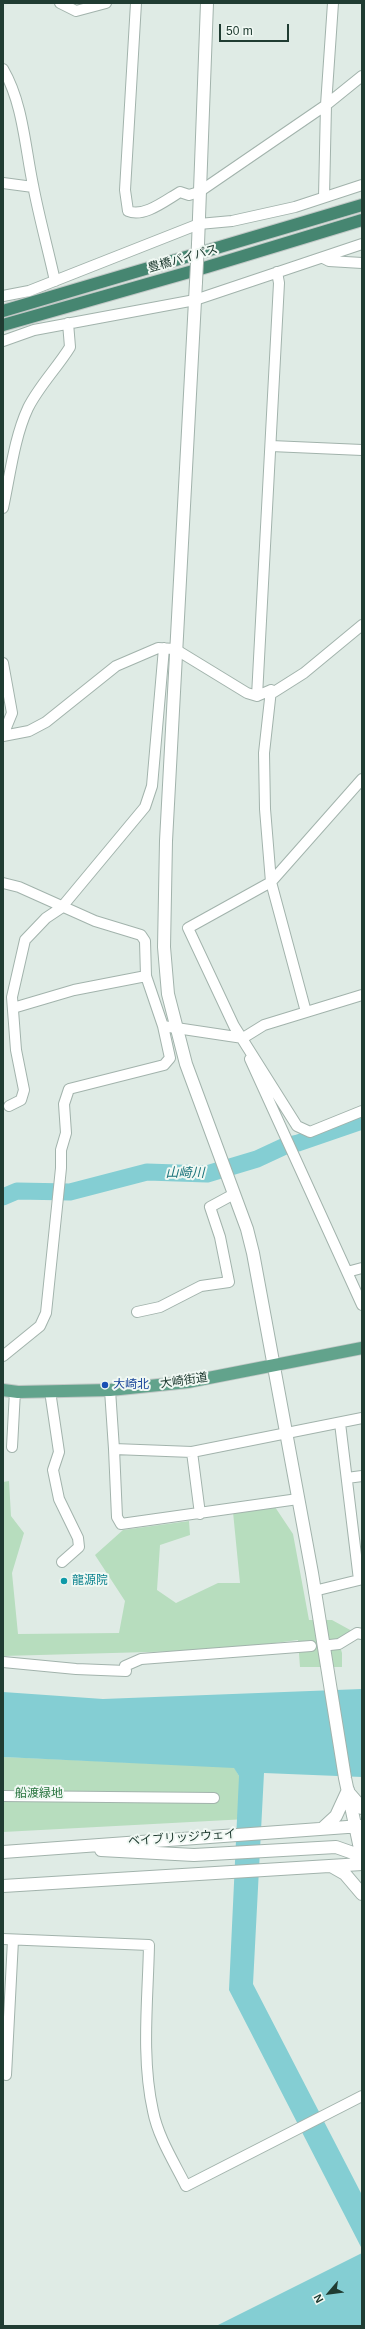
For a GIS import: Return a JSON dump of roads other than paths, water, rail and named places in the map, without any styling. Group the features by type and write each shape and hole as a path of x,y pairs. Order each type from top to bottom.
{"highway":[{"name":"豊橋バイパス","path":"3,312 362,205"},
{"name":"豊橋バイパス","path":"3,325 207,267 362,220"}],"main road":[{"name":"大崎街道","path":"9,1391 110,1390 188,1382 362,1348"}],"street":[{"path":"60,3 76,11 106,3"},
{"path":"136,3 125,205 128,211 138,214 180,192 189,195 199,192 326,105 362,76"},
{"path":"207,3 196,282 169,649 164,947 168,994 186,1064 254,1253 264,1302 273,1365 298,1499 347,1784 359,1828 362,1858"},
{"path":"324,197 326,105 333,3"},
{"path":"3,69 10,81 18,106 33,187 55,281"},
{"path":"3,183 33,187"},
{"path":"3,296 29,291 199,224 239,219 296,207 362,185"},
{"path":"3,341 34,330 194,300 362,244"},
{"path":"323,258 329,261 362,263"},
{"path":"257,696 279,283 277,272"},
{"path":"3,508 18,443 28,410 40,388 70,347 68,323"},
{"path":"271,446 362,450"},
{"path":"3,736 29,731 46,722 116,666 158,648 169,649 247,693 257,696 271,690 274,692 304,673 362,625"},
{"path":"8,1106 21,1100 24,1090 16,1050 12,997 25,940 46,918 61,908 138,816 150,797 169,649"},
{"path":"3,663 4,681 12,713 3,736"},
{"path":"271,690 264,754 264,809 271,882 306,1012"},
{"path":"362,779 271,882 188,928 234,1026 243,1038 297,1126 310,1132 362,1111"},
{"path":"3,883 19,887 61,908 95,921 141,935 145,941 146,976 163,1026 170,1058 164,1065 69,1089 64,1104 66,1133 61,1150 46,1313 40,1326 3,1356"},
{"path":"13,1008 74,990 146,976"},
{"path":"163,1026 243,1038 264,1025 362,995"},
{"path":"3,1003 12,997"},
{"path":"243,1038 250,1061 362,1304"},
{"path":"137,1312 160,1307 201,1286 229,1282 220,1237 210,1207 234,1194"},
{"path":"347,1272 362,1268"},
{"path":"110,1390 117,1517 121,1524 298,1499"},
{"path":"9,1391 8,1419 12,1447"},
{"path":"50,1391 59,1452 54,1470 59,1500 78,1538 79,1547 62,1562"},
{"path":"114,1449 192,1452 362,1418"},
{"path":"314,1591 359,1580 340,1423"},
{"path":"192,1452 200,1514"},
{"path":"347,1478 362,1476"},
{"path":"330,1645 339,1644 357,1633 362,1634"},
{"path":"3,1662 76,1669 126,1671 125,1666 141,1659 310,1646"},
{"path":"347,1784 362,1808"},
{"path":"323,1828 336,1816 347,1784"},
{"path":"3,1796 214,1798"},
{"name":"ベイブリッジウェイ","path":"3,1852 233,1834 323,1828 359,1828"},
{"path":"67,1847 194,1855 336,1847 353,1853 362,1863"},
{"path":"3,1886 262,1871 362,1863"},
{"path":"330,1866 345,1874 362,1894"},
{"path":"6,2075 8,1940 149,1944 146,2070 153,2112 159,2131 186,2186 362,2096"}],"water":[{"path":"362,1689 362,1777 264,1773 253,1984 362,2195 362,2249 229,1990 239,1776 234,1768 3,1757 3,1692 103,1699"},
{"path":"362,2253 362,2326 216,2326"}],"waterway":[{"name":"山崎川","path":"3,1197 17,1191 70,1192 147,1172 207,1174 257,1159 285,1146 362,1121"}],"place":[{"name":"大崎北","path":"105,1385"},
{"name":"龍源院","path":"64,1581"}],"park label":[{"name":"船渡緑地","path":"39,1794"}]}
